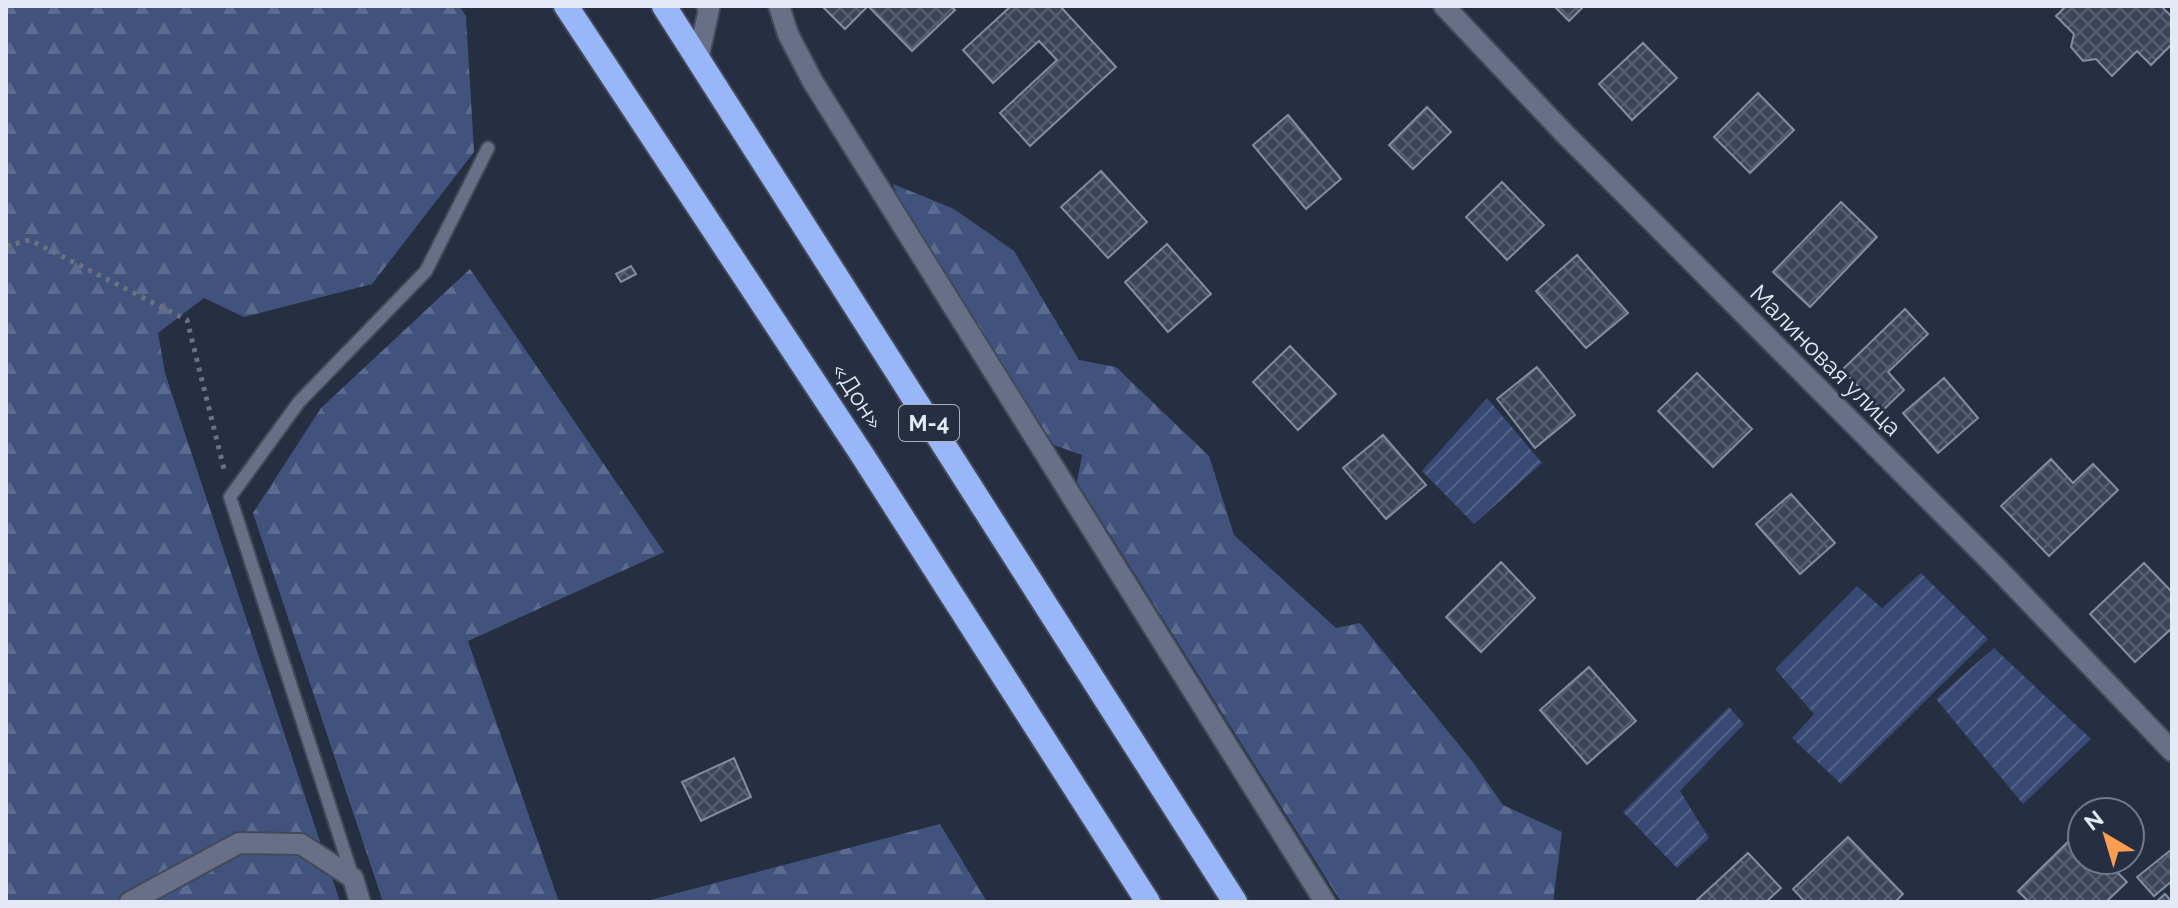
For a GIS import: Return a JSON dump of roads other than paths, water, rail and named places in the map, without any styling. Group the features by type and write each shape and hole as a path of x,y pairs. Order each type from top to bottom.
{"highway":[{"name":"«Дон»","path":"566,6 861,453 1148,902"},
{"name":"«Дон»","path":"664,6 1235,902"}],"street":[{"path":"698,59 709,9 707,6"},
{"path":"779,6 788,34 813,82 1325,902"},
{"name":"Малиновая улица","path":"1444,6 1563,132 1996,567 2172,751"},
{"path":"130,902 239,843 301,844 353,878 360,902"}],"lane":[{"path":"353,878 230,497 299,402 426,271 488,148"}]}
